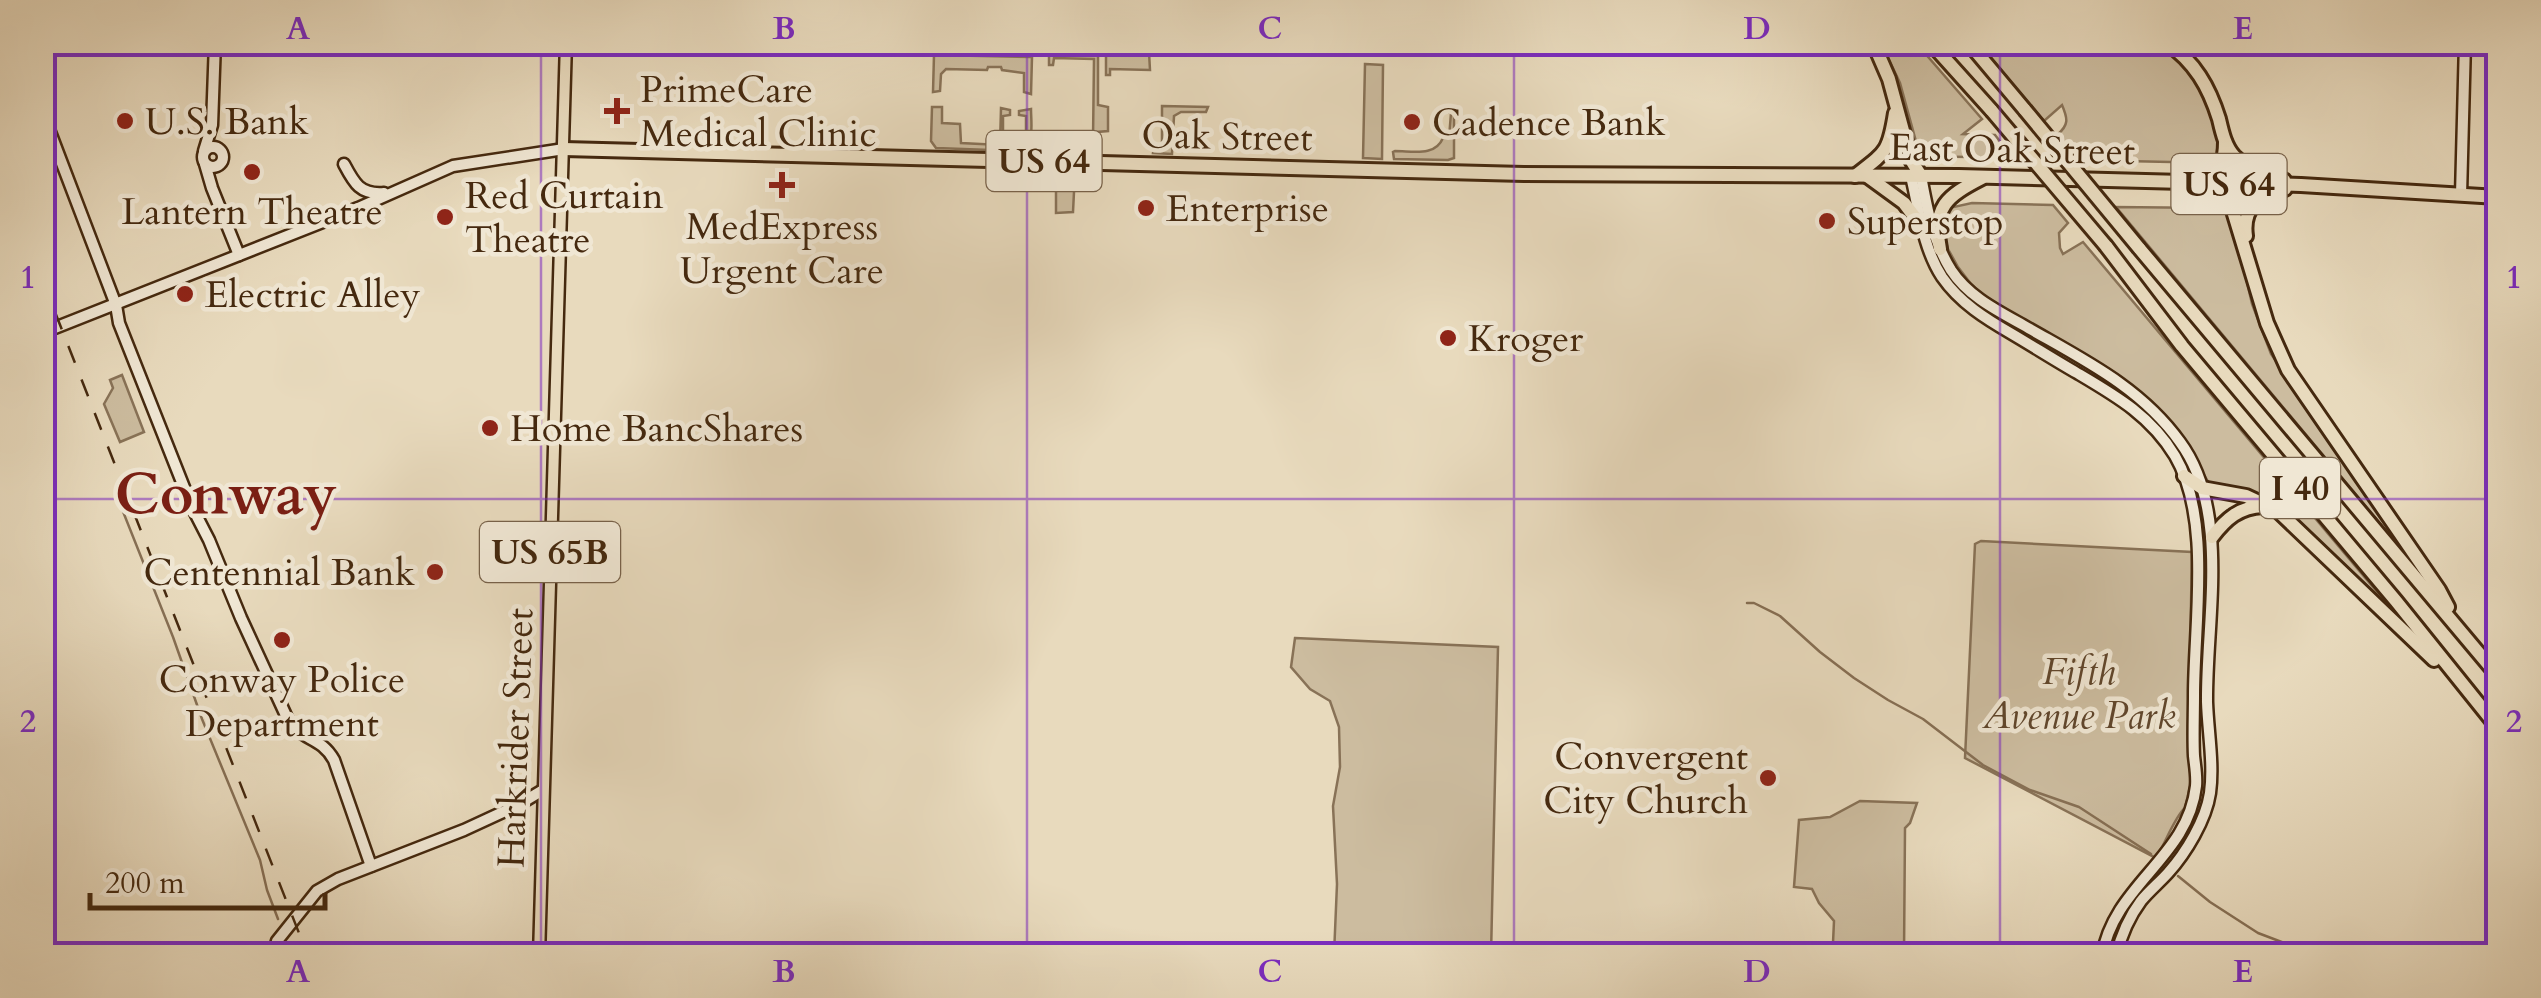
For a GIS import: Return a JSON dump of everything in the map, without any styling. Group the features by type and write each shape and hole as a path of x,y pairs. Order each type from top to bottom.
{"highway":[{"path":"1873,42 1883,62 1916,176"},
{"name":"I 40","path":"1930,42 2106,246 2182,346 2498,728"},
{"name":"I 40","path":"1968,42 2498,676"},
{"path":"2166,42 2187,59 2203,80 2232,154 2252,169 2300,185"},
{"path":"1896,105 1888,148 1861,176 1904,203 1923,228"},
{"path":"2225,142 2222,164 2212,183 2226,192 2230,201 2272,339 2288,370 2439,590 2462,632"},
{"name":"Oak Street","path":"564,149 1524,174"},
{"name":"East Oak Street","path":"1524,174 1984,177 2300,185 2498,196"},
{"path":"1940,249 1937,232 1941,209 1960,190 1984,177"},
{"path":"2252,273 2244,229 2249,210 2271,193 2300,185"},
{"path":"2184,476 2202,488 2246,496 2278,511 2472,696"},
{"path":"2212,537 2230,516 2246,508 2267,506 2278,511"}],"main road":[{"name":"Harkrider Street","path":"540,956 566,42"}],"street":[{"path":"215,42 212,125 202,159 238,254"},
{"path":"2461,195 2465,42"},
{"path":"42,111 173,464 289,722 324,745 332,755 371,866"},
{"path":"210,180 223,157 212,125"},
{"path":"204,151 210,147 219,149"},
{"name":"Oak Street","path":"42,332 116,306 460,164 564,149"},
{"path":"205,164 218,166"},
{"path":"344,164 359,189 380,194 395,191"},
{"path":"1916,176 1923,228 1940,274 1966,304 2122,400 2150,424 2168,445 2191,494 2198,538 2196,789 2177,837 2120,907 2102,956"},
{"path":"1916,176 1940,249 1958,279 1978,298 2139,396 2181,442 2202,488 2212,537 2207,698 2209,798 2180,859 2134,912 2116,956"},
{"path":"273,956 277,940 317,892 338,878 464,830 544,790"},
{"path":"518,805 532,810 542,825"}],"green space":[{"path":"1881,43 1916,43 1982,119 1963,134 1995,135 2013,158 1920,156 1900,83"},
{"path":"1978,43 2157,44 2184,64 2205,95 2217,130 2217,163 2078,160 2057,135 2066,122 2062,105 2044,121"},
{"path":"1049,51 1098,53 1098,105 1108,107 1108,131 1097,132 1097,151 1091,143 1094,59 1054,58 1053,65 1049,65"},
{"path":"1112,51 1149,52 1150,70 1110,69 1110,75 1106,75 1106,55"},
{"path":"934,55 1032,57 1031,94 1024,92 1024,73 1001,67 946,69 941,74 940,91 933,92"},
{"path":"1365,64 1383,65 1382,159 1363,158"},
{"path":"1162,106 1208,107 1206,112 1181,112 1174,116 1172,154 1153,153 1154,146 1162,146"},
{"path":"932,107 942,107 942,123 960,124 961,143 1000,145 1001,108 1010,110 1010,115 1003,116 1003,135 1017,138 1026,135 1026,116 1019,115 1019,111 1031,109 1030,139 1021,151 936,148 931,141"},
{"path":"1444,110 1454,110 1454,158 1394,159 1395,151 1429,150 1443,138 1449,138 1451,113"},
{"path":"1069,176 1098,178 1098,183 1078,184 1073,212 1056,213 1056,184"},
{"path":"1949,202 1954,207 1972,203 2053,205 2068,223 2059,233 2063,254 2083,242 2404,624 2277,507 2210,485 2178,432 2148,399 1971,284 1948,249 1943,230"},
{"path":"2229,204 2252,304 2271,354 2397,536 2393,539 2116,207 2217,208"},
{"path":"122,375 144,432 120,442 104,404 113,388 110,380"},
{"name":"Fifth Avenue Park","path":"1981,541 2192,552 2191,782 2185,808 2156,858 1965,758 1975,544"},
{"path":"1295,638 1498,647 1491,955 1334,955 1337,884 1333,806 1340,767 1339,727 1330,701 1310,689 1291,667"},
{"path":"1860,801 1917,803 1905,828 1904,955 1839,955 1833,943 1834,921 1812,889 1794,887 1799,820 1830,817"}],"waterway":[{"path":"118,499 260,860 278,919"},
{"path":"1747,603 1780,616 1854,678 1923,719 1983,765 2030,790 2079,807 2151,854"},
{"path":"2178,876 2258,933 2316,955"}],"railway":[{"path":"42,279 308,956"}],"place":[{"name":"PrimeCare Medical Clinic","path":"617,111"},
{"name":"U.S. Bank","path":"125,121"},
{"name":"Cadence Bank","path":"1412,122"},
{"name":"Lantern Theatre","path":"252,172"},
{"name":"MedExpress Urgent Care","path":"782,185"},
{"name":"Enterprise","path":"1146,208"},
{"name":"Red Curtain Theatre","path":"445,217"},
{"name":"Superstop","path":"1827,221"},
{"name":"Electric Alley","path":"185,294"},
{"name":"Kroger","path":"1448,338"},
{"name":"Home BancShares","path":"490,428"},
{"name":"Centennial Bank","path":"435,572"},
{"name":"Conway Police Department","path":"282,640"},
{"name":"Convergent City Church","path":"1768,778"}],"district":[{"name":"Conway","path":"226,493"}]}
